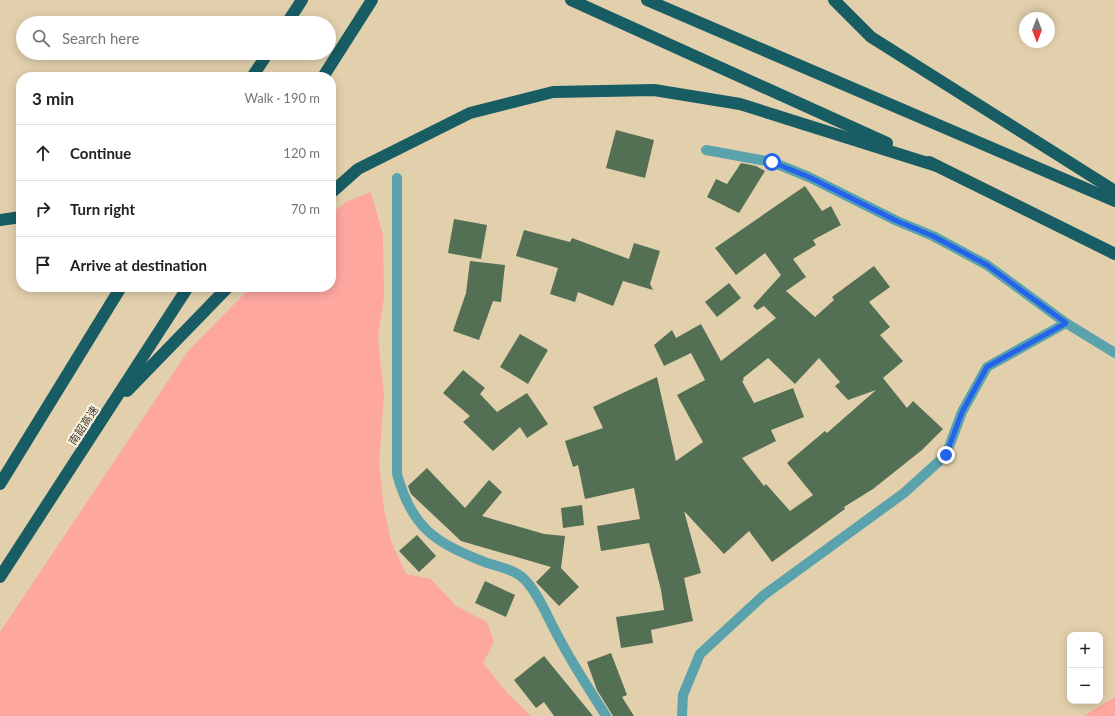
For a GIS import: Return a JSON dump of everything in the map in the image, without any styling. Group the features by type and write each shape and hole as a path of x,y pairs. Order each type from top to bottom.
{"highway":[{"path":"292,16 302,0"},
{"path":"336,57 372,0"},
{"path":"571,0 937,166 1115,254"},
{"path":"647,0 1115,201"},
{"path":"834,0 871,37 1115,192"},
{"path":"255,72 263,60"},
{"path":"326,72 334,60"},
{"path":"336,189 358,169 470,113 553,92 654,90 740,104 937,166"},
{"path":"0,220 16,218"},
{"path":"0,484 119,292"},
{"name":"南韶高速","path":"0,576 185,292"},
{"path":"108,410 223,292"}],"street":[{"path":"706,150 772,162 809,177 897,221 933,236 987,265 1066,323 1115,353"},
{"path":"397,178 397,474 403,497 414,517 429,533 454,549 511,571 525,580 568,655 606,716"},
{"path":"682,716 684,695 700,654 764,595 904,493 946,455 962,412 987,367 1066,323"}],"shaded area":[{"path":"371,192 383,235 384,297 378,337 384,395 379,464 384,508 391,541 406,574 431,579 456,606 487,622 494,642 483,663 508,694 531,716 0,716 0,632 188,351 246,292 336,292 336,210 346,202"},
{"path":"1115,697 1115,716 1084,716"}],"building":[{"path":"616,130 654,140 645,178 606,168"},
{"path":"741,163 756,166 765,171 739,213 707,197 716,179 727,184"},
{"path":"805,186 822,211 831,206 841,225 813,240 816,245 793,259 806,277 786,291 815,317 834,300 832,297 874,266 890,287 869,302 890,327 880,335 903,361 883,378 907,408 913,401 943,429 922,450 873,489 844,507 845,509 772,562 749,531 724,554 684,511 701,573 684,578 693,621 651,630 653,643 621,648 616,617 664,610 661,590 649,543 601,551 597,526 640,519 634,488 585,499 578,465 573,467 565,441 603,428 593,407 657,377 676,461 703,442 677,395 705,380 691,353 664,366 654,345 672,330 676,338 701,324 721,361 776,318 764,306 757,310 753,306 781,275 765,253 736,275 715,248","holes":["768,358 795,384 819,358 840,382 835,386 848,400 876,390 827,433 825,431 787,463 813,495 790,511 766,484 764,486 742,458 776,441 771,430 804,417 793,388 754,403 742,381 744,380 743,378"]},
{"path":"454,219 487,225 481,259 448,253"},
{"path":"524,230 570,242 572,238 629,259 634,243 660,251 650,284 653,290 623,281 613,306 578,292 575,302 550,294 558,268 516,256"},
{"path":"470,261 505,265 501,302 493,301 479,340 453,331 466,293"},
{"path":"729,283 741,298 717,317 705,302"},
{"path":"520,334 548,350 528,384 500,367"},
{"path":"463,370 485,388 480,394 497,412 527,393 548,424 527,438 520,427 493,451 463,422 470,416 443,393"},
{"path":"427,468 465,508 489,480 502,492 482,516 544,534 565,536 561,568 579,587 559,606 536,582 551,567 461,541 411,494 408,486"},
{"path":"582,505 584,525 563,528 561,508"},
{"path":"417,535 436,556 419,572 399,551"},
{"path":"485,581 515,595 506,617 475,603"},
{"path":"611,653 627,695 622,697 634,716 613,716 597,690 587,662"},
{"path":"544,656 593,716 554,716 544,702 536,708 514,680"}],"route":[{"path":"772,162 809,177 897,221 933,236 987,265 1066,323 987,367 962,412 946,455"}]}
